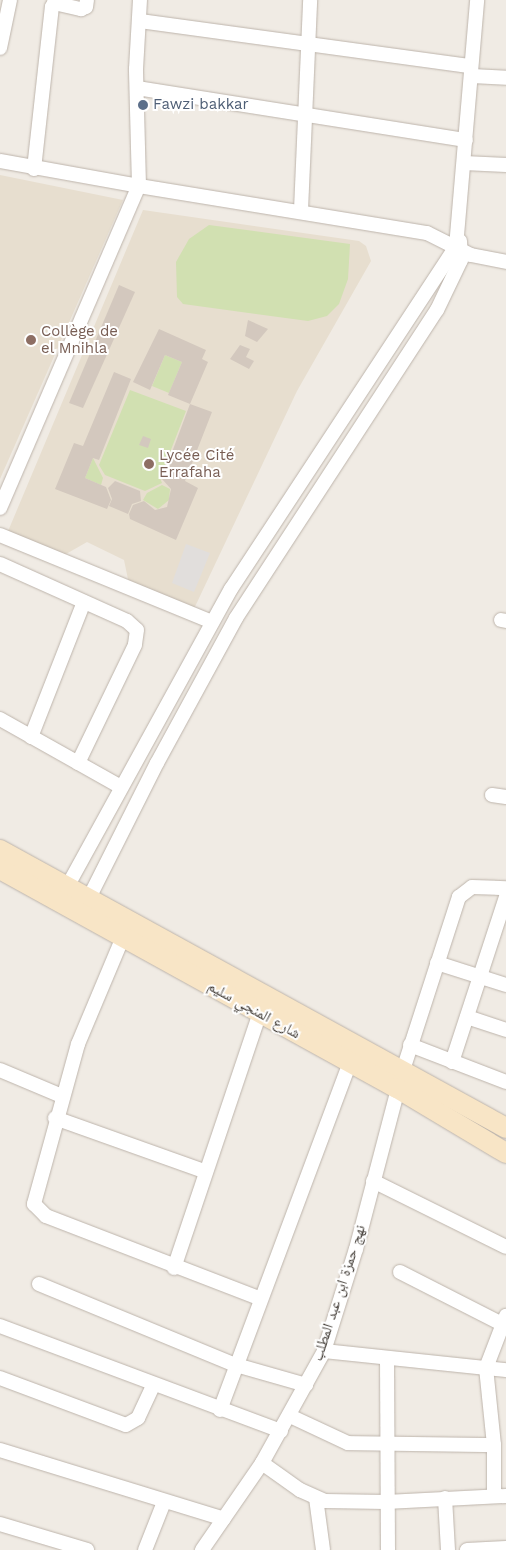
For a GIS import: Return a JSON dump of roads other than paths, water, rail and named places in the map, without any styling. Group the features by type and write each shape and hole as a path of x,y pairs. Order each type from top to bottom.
{"main road":[{"name":"شارع المنجي سليم","path":"0,850 89,898 400,1079 506,1153"},
{"name":"شارع المنجي سليم","path":"0,869 350,1063 400,1079 506,1128"}],"street":[{"path":"0,48 10,0"},
{"path":"34,169 52,7 54,3 81,9 86,7 87,0"},
{"path":"0,508 139,186 137,88 140,0"},
{"path":"301,210 306,44 310,0"},
{"path":"89,898 156,763 277,549 437,310 452,282 459,244 476,0"},
{"path":"140,21 306,44 506,78"},
{"path":"137,88 305,113 466,140"},
{"path":"0,161 34,169 301,210 427,233 506,262"},
{"path":"464,163 506,165"},
{"path":"67,887 212,622 261,540 459,244"},
{"path":"0,535 212,622"},
{"path":"261,540 277,549"},
{"path":"0,564 127,621 137,630 138,637 78,763"},
{"path":"31,737 84,602"},
{"path":"0,719 121,788"},
{"name":"نهج حمزة ابن عبد المطلب","path":"206,1547 262,1463 290,1416 324,1350 410,1045 462,892 472,887 506,888"},
{"path":"452,1062 506,897"},
{"path":"124,937 90,1009 55,1118 34,1198 36,1210 174,1268 260,1299"},
{"path":"438,963 506,985"},
{"path":"174,1268 204,1171 260,1012"},
{"path":"466,1017 506,1030"},
{"path":"410,1045 506,1082"},
{"path":"220,1410 350,1063"},
{"path":"0,1070 62,1096"},
{"path":"55,1118 204,1171"},
{"path":"373,1181 506,1246"},
{"path":"262,1463 316,1498 386,1502 500,1496 486,1368 504,1320 400,1272"},
{"path":"39,1284 236,1365 306,1385"},
{"path":"0,1326 154,1386 281,1431"},
{"path":"324,1350 387,1359 506,1370"},
{"path":"387,1359 386,1502 388,1550"},
{"path":"0,1378 126,1425 138,1418 154,1386"},
{"path":"290,1416 348,1443 494,1445"},
{"path":"0,1450 224,1519"},
{"path":"316,1498 323,1550"},
{"path":"445,1498 448,1550"},
{"path":"146,1550 164,1502"},
{"path":"0,1524 82,1549"},
{"path":"467,1550 506,1548"}],"place":[{"name":"Fawzi bakkar","path":"143,105"},
{"name":"Collège de el Mnihla","path":"31,340"},
{"name":"Lycée Cité Errafaha","path":"149,464"}]}
